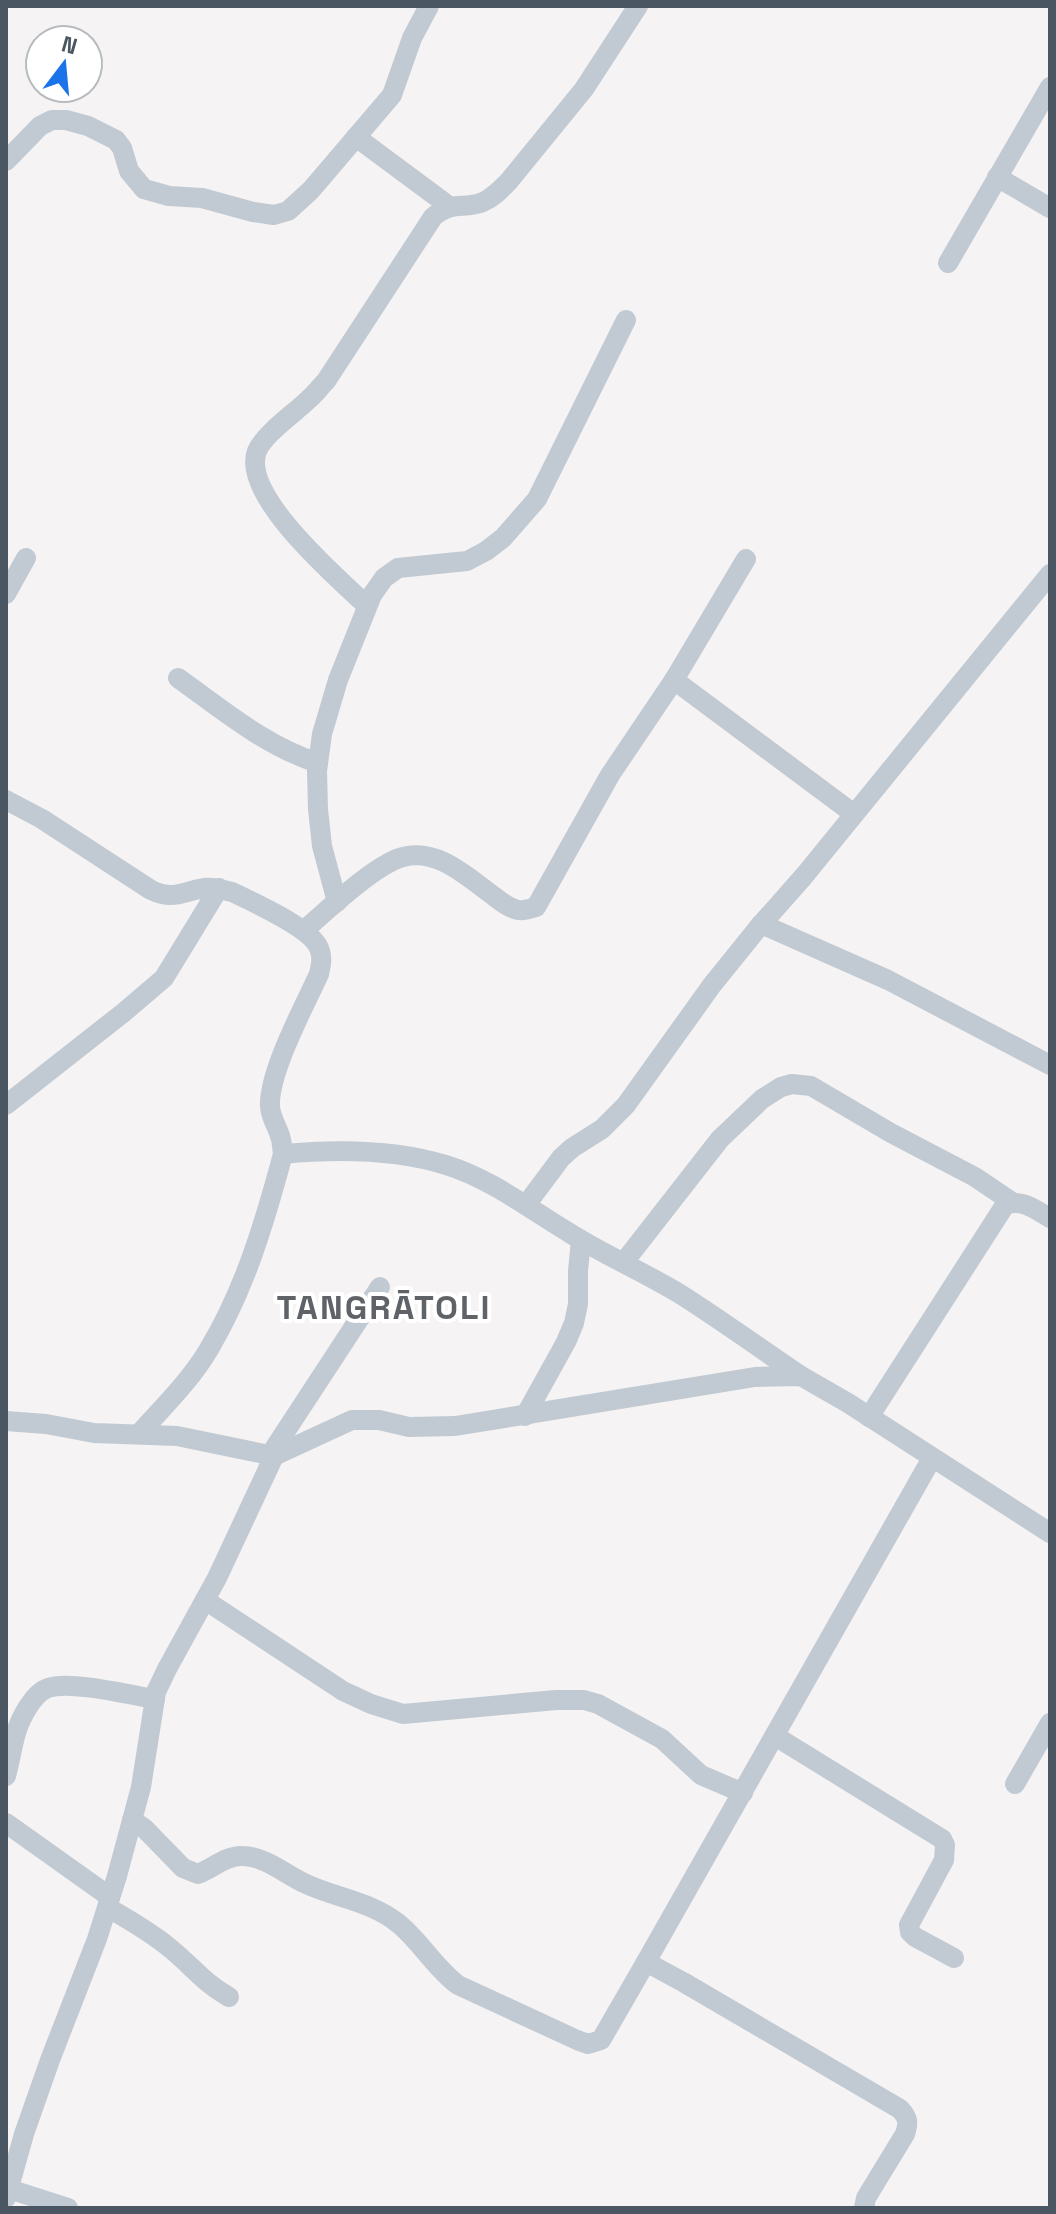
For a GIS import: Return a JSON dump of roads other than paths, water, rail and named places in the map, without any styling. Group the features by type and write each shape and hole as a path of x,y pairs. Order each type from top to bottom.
{"street":[{"path":"6,161 40,126 52,120 66,120 109,134 116,140 122,148 129,171 144,189 169,196 202,198 253,212 274,215 288,211 392,95 412,38 429,6"},
{"path":"367,606 314,556 280,517 260,488 256,471 257,452 264,441 326,381 433,217 449,206 485,201 509,181 584,89 638,6"},
{"path":"948,263 1050,87"},
{"path":"356,137 449,206"},
{"path":"997,177 1050,208"},
{"path":"337,902 322,846 318,763 322,734 338,680 372,595 384,578 398,568 467,561 503,538 537,499 626,320"},
{"path":"6,594 26,558"},
{"path":"304,930 385,865 414,855 446,862 506,905 518,910 536,907 610,775 674,680 746,559"},
{"path":"526,1205 561,1158 602,1129 626,1105 712,985 1050,574"},
{"path":"178,678 279,748 318,763"},
{"path":"674,680 854,814"},
{"path":"6,800 42,819 161,895 219,888 252,901 304,930 321,950 322,963 271,1087 270,1107 281,1137 283,1154 247,1270 208,1351 139,1434"},
{"path":"6,1105 164,978 219,888"},
{"path":"761,924 902,987 1050,1065"},
{"path":"624,1262 720,1139 762,1099 792,1084 811,1086 975,1177 1012,1202 1027,1205 1050,1218"},
{"path":"283,1154 328,1150 411,1156 481,1178 581,1240 681,1295 801,1376 1050,1533"},
{"path":"869,1417 998,1213 1012,1202"},
{"path":"525,1416 574,1323 581,1240"},
{"path":"68,2208 7,2194 29,2119 109,1902 141,1787 155,1699 272,1456 380,1287"},
{"path":"6,1421 46,1424 94,1433 198,1440 272,1456 352,1420 435,1428 755,1377 801,1376"},
{"path":"132,1820 191,1872 198,1874 238,1856 253,1857 318,1889 375,1908 399,1924 458,1985 588,2044 601,2040 932,1458"},
{"path":"205,1600 343,1691 390,1711 403,1714 584,1700 598,1704 662,1739 701,1775 743,1793"},
{"path":"6,1776 16,1731 35,1698 44,1689 71,1686 155,1699"},
{"path":"1015,1784 1050,1723"},
{"path":"775,1736 942,1839 945,1845 944,1860 909,1925 915,1937 954,1958"},
{"path":"6,1823 170,1948 199,1977 229,1997"},
{"path":"646,1962 900,2109 909,2124 866,2198 864,2208"}],"district":[{"name":"TANGRĀTOLI","path":"384,1307"}]}
